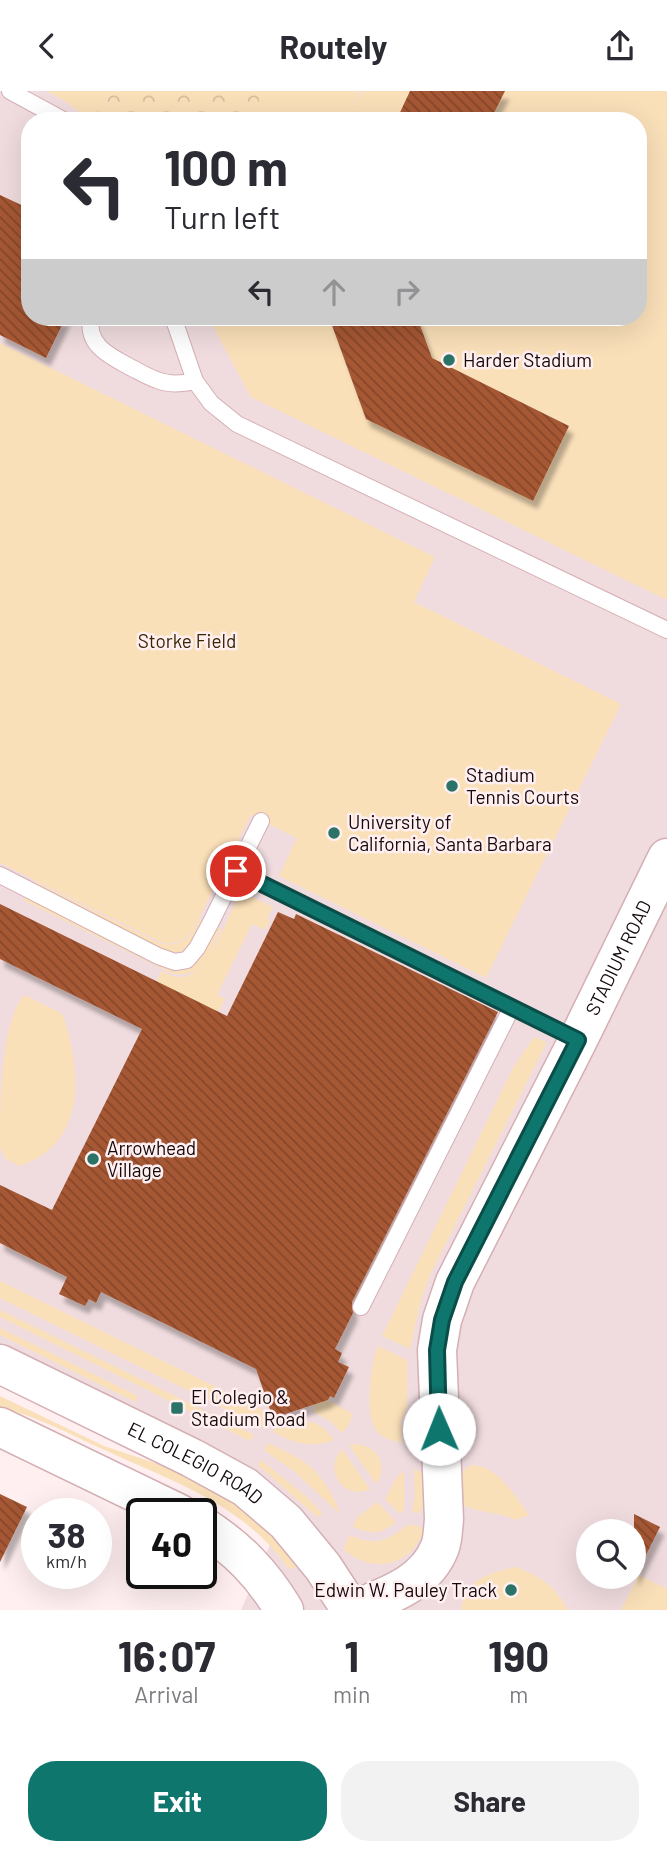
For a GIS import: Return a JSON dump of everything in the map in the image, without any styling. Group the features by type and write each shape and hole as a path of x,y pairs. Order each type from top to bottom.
{"street":[{"name":"STADIUM ROAD","path":"352,1610 408,1586 429,1567 441,1545 444,1519 437,1350 442,1320 455,1282 667,859"},
{"name":"EL COLEGIO ROAD","path":"0,1364 192,1458 245,1487 286,1522 323,1567 352,1610"},
{"path":"0,1427 147,1498"},
{"path":"217,1535 230,1544 259,1574 285,1610"}],"lane":[{"path":"10,91 48,112"},
{"path":"90,326 93,340 104,353 157,381 180,384 195,381"},
{"path":"176,326 195,381 211,403 237,424 667,630"},
{"path":"0,875 158,956 175,962 187,960 197,948 261,821"},
{"path":"236,871 578,1040"},
{"path":"361,1307 512,1007"}],"shaded area":[{"name":"University of California, Santa Barbara","path":"0,91 667,91 667,1610 241,1610 289,1502 0,1348"}],"green space":[{"name":"Harder Stadium","path":"46,91 360,91 352,109 362,91 667,91 667,600 251,397 213,326 647,326 647,112 80,112"},
{"path":"81,91 260,91 258,112 98,112"},
{"name":"Storke Field","path":"0,343 435,557 414,602 621,704 486,978 279,876 297,838 251,815 193,930 183,939 172,943 163,943 0,863"},
{"path":"34,881 162,944 176,944 186,939 200,919 221,929 204,963 198,969 191,973 171,973 23,900"},
{"path":"242,896 252,897 273,907 267,918 270,921 266,930 252,924 217,995 225,999 198,1053 156,982 162,971 182,977 200,967 215,946 237,900"},
{"path":"24,995 61,1013 64,1018 74,1061 75,1082 74,1104 58,1141 42,1155 20,1166 6,1159 0,1148 0,1111 3,1067 10,1025"},
{"path":"534,1037 547,1042 430,1275 421,1300 410,1349 382,1336 513,1068"},
{"path":"0,1281 261,1409 265,1421 262,1427 0,1298"},
{"path":"0,1310 254,1435 250,1441 0,1317"},
{"path":"0,1328 138,1396 135,1402 0,1335"},
{"path":"378,1346 407,1360 407,1407 401,1421 402,1442 390,1440 376,1431 372,1419 370,1387"},
{"path":"319,1395 353,1414 342,1433 330,1421 315,1413 313,1408"},
{"path":"0,1396 104,1446 185,1473 256,1516 298,1564 297,1567 287,1567 270,1545 217,1504 217,1498 208,1498 56,1427 0,1407"},
{"path":"296,1420 318,1425 334,1440 303,1444 273,1432 276,1427"},
{"path":"268,1443 311,1467 324,1482 339,1513 295,1472 264,1450"},
{"path":"356,1444 370,1449 379,1458 381,1470 376,1484 349,1445"},
{"path":"342,1449 370,1489 352,1491 339,1481 335,1466"},
{"path":"261,1460 308,1498 322,1513 317,1517 258,1465"},
{"path":"472,1465 481,1466 498,1476 529,1515 516,1520 461,1504 460,1477"},
{"path":"414,1469 423,1473 424,1505 419,1513 412,1512 415,1498"},
{"path":"404,1471 404,1507 403,1512 399,1513 385,1499 397,1477"},
{"path":"378,1502 396,1522 375,1532 353,1527 357,1517"},
{"path":"416,1525 424,1530 418,1543 410,1553 389,1563 366,1562 343,1549 350,1535 379,1541 392,1536 405,1526"},
{"name":"Edwin W. Pauley Track","path":"516,1567 547,1583 568,1610 461,1610 463,1599 473,1584 488,1575"},
{"path":"646,1578 667,1589 667,1610 621,1610 632,1589 646,1589"}],"building":[{"path":"410,91 505,91 494,112 400,112"},
{"path":"0,195 21,205 21,326 62,326 46,358 0,335"},
{"path":"332,326 420,326 432,358 569,426 533,501 366,419"},
{"path":"0,904 227,1016 278,912 294,919 296,914 498,1012 352,1302 353,1313 335,1349 342,1353 338,1362 349,1367 334,1398 330,1396 328,1400 273,1418 256,1369 101,1292 96,1303 89,1299 85,1306 59,1294 67,1277 0,1243 0,1185 52,1210 142,1029 0,959"},
{"path":"0,1494 21,1504 21,1519 0,1562"},
{"path":"646,1520 660,1527 646,1555"}],"place":[{"name":"Harder Stadium","path":"449,360"},
{"name":"Stadium Tennis Courts","path":"452,786"},
{"name":"University of California, Santa Barbara","path":"334,833"},
{"name":"Arrowhead Village","path":"93,1159"},
{"name":"El Colegio & Stadium Road","path":"177,1408"},
{"name":"Edwin W. Pauley Track","path":"511,1590"}],"route":[{"path":"236,871 578,1040 455,1282 442,1320 437,1350 439,1429"}]}
